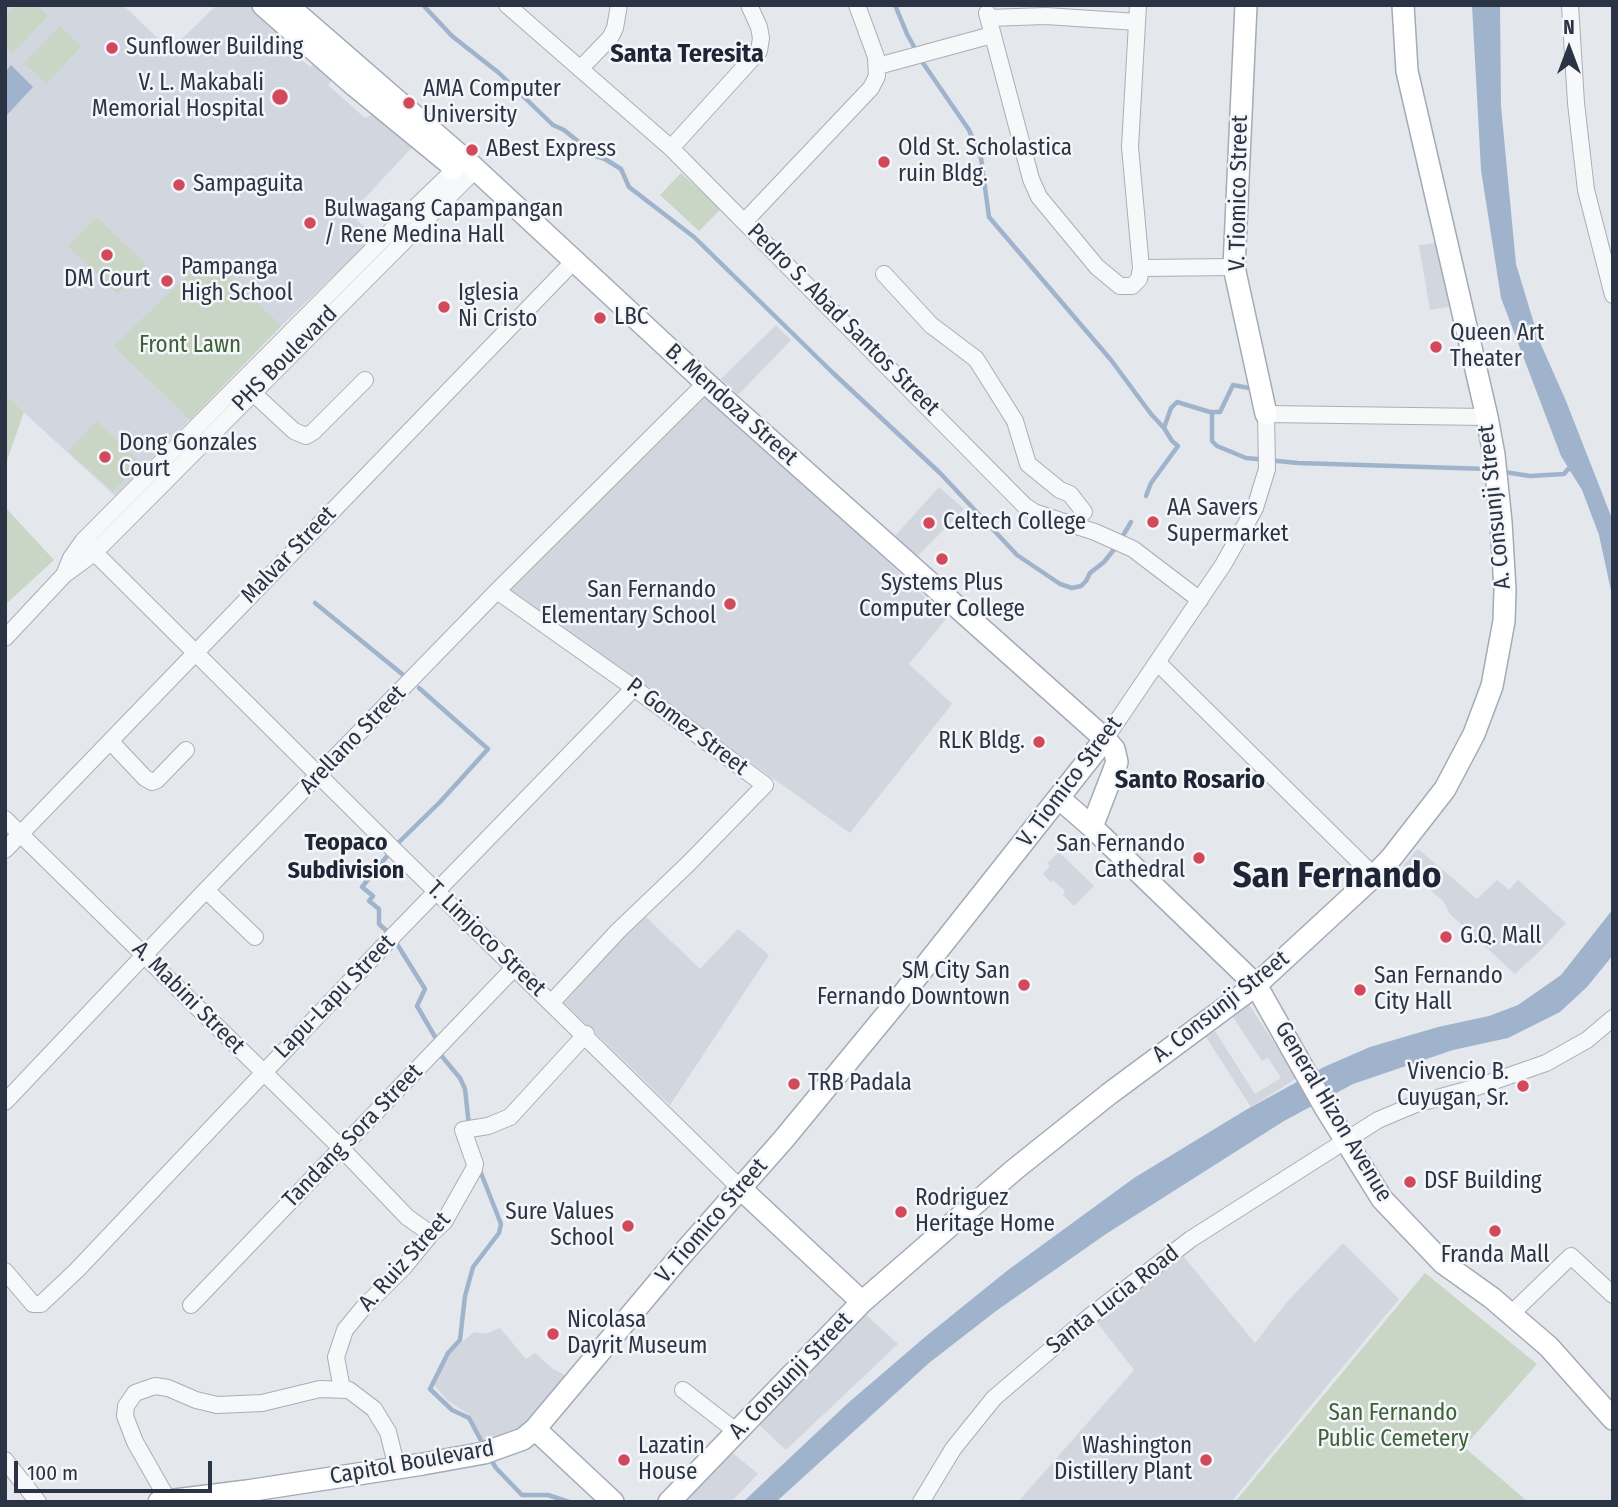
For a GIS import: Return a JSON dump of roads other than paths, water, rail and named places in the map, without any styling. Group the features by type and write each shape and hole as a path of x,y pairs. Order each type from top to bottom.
{"main road":[{"path":"263,5 355,86 450,164 452,169"},
{"name":"B. Mendoza Street","path":"287,5 475,170 706,383 1105,739"},
{"name":"V. Tiomico Street","path":"1246,5 1234,267 1266,414"},
{"name":"A. Consunji Street","path":"669,1502 863,1302 1014,1170 1109,1094 1256,985 1374,876 1445,789 1487,703 1498,662 1505,590 1495,473 1487,417 1407,71 1403,5"},
{"path":"1092,827 1117,762 1114,749 1105,739"},
{"name":"V. Tiomico Street","path":"535,1429 783,1140 888,1013 1105,739"},
{"name":"General Hizon Avenue","path":"1060,799 1256,985 1326,1109 1382,1199 1443,1263 1511,1314 1549,1347 1613,1419"},
{"name":"T. Limjoco Street","path":"740,1188 863,1302"},
{"path":"535,1429 613,1502"},
{"name":"Capitol Boulevard","path":"164,1501 247,1491 484,1453 523,1439 535,1429"}],"street":[{"path":"580,69 610,38 619,5"},
{"path":"671,148 759,51 759,27 748,5"},
{"path":"745,221 871,88 878,66 857,5"},
{"path":"989,22 1031,179 1039,197 1110,280 1120,286 1132,286 1139,279 1141,268 1130,147 1138,5"},
{"path":"1570,5 1576,103 1586,190 1613,295"},
{"name":"Pedro S. Abad Santos Street","path":"510,6 671,148 1004,485 1034,512 1133,549 1200,600"},
{"path":"878,66 919,55 989,22 1046,16 1137,22"},
{"name":"PHS Boulevard","path":"89,547 371,250 452,169"},
{"name":"PHS Boulevard","path":"5,638 64,575 71,558 89,547 253,393 475,170"},
{"path":"371,250 384,262"},
{"name":"Malvar Street","path":"5,850 574,261"},
{"path":"1141,268 1234,267"},
{"path":"884,274 931,324 969,353 983,368 1015,421 1028,464 1034,471 1070,494 1084,512"},
{"path":"253,393 294,431 306,436 365,380"},
{"name":"Arellano Street","path":"5,1101 497,591 706,383"},
{"path":"1266,414 1487,417"},
{"name":"V. Tiomico Street","path":"1105,739 1200,600 1255,509 1267,459 1266,414"},
{"path":"1004,485 1028,464"},
{"name":"T. Limjoco Street","path":"89,547 740,1188"},
{"name":"P. Gomez Street","path":"497,591 765,785 552,1002"},
{"path":"1158,663 1374,876"},
{"name":"Lapu-Lapu Street","path":"5,1271 36,1305 41,1304 77,1270 436,891 634,688"},
{"path":"111,742 152,782 186,750"},
{"name":"A. Mabini Street","path":"5,819 341,1148 407,1217 431,1234"},
{"path":"206,890 255,937"},
{"name":"Tandang Sora Street","path":"191,1305 514,967"},
{"name":"Santa Lucia Road","path":"921,1502 968,1427 1009,1384 1089,1317 1191,1239 1378,1120 1416,1104 1477,1087 1546,1063 1587,1040 1613,1018"},
{"name":"A. Ruiz Street","path":"342,1390 336,1357 345,1330 444,1222 474,1169 473,1157 462,1133 470,1128 498,1123 510,1117 586,1034"},
{"path":"1511,1314 1571,1255 1613,1295"},
{"path":"164,1501 127,1425 126,1406 135,1392 155,1386 217,1405 262,1403 320,1389 356,1394 374,1409 388,1432 397,1468"},
{"path":"683,1390 737,1432"},
{"path":"5,1460 38,1502"}],"water":[{"path":"1472,5 1500,5 1501,106 1516,264 1539,340 1613,521 1613,600 1599,535 1582,490 1561,456 1501,298 1481,170"},
{"path":"11,65 33,87 5,117 5,72"},
{"path":"1613,909 1613,955 1587,987 1560,1012 1508,1038 1453,1050 1353,1084 1284,1121 1106,1234 996,1311 929,1363 776,1502 743,1502 848,1403 925,1337 1008,1270 1134,1178 1244,1111 1324,1067 1370,1047 1438,1027 1489,1016 1518,1005 1561,975"}],"waterway":[{"path":"423,5 452,36 499,73 553,125 564,130 596,156 621,169 629,187 694,237 940,473 1017,555 1060,584 1072,588 1081,586 1116,547"},
{"path":"895,5 923,63 969,130 981,158 989,217 1111,360 1178,446 1151,483 1146,496"},
{"path":"1164,428 1171,408 1177,402 1210,412 1220,412 1233,385 1249,388"},
{"path":"1212,412 1212,441 1217,446 1246,458 1298,463 1488,469"},
{"path":"1504,472 1530,476 1564,474 1568,469 1573,469"},
{"path":"1121,539 1131,522"},
{"path":"315,603 407,678"},
{"path":"390,934 379,924 379,909 369,901 373,896 362,887 396,845 488,749 419,688"},
{"path":"397,944 425,989 417,1006 438,1042"},
{"path":"439,1053 460,1078 465,1089 469,1126"},
{"path":"479,1168 501,1224 499,1233 473,1267 465,1296 460,1340 448,1353 430,1389 452,1410 469,1418 485,1448"},
{"path":"490,1458 522,1495 548,1495 569,1502"}],"place":[{"name":"Sunflower Building","path":"112,48"},
{"name":"V. L. Makabali Memorial Hospital","path":"280,97"},
{"name":"AMA Computer University","path":"409,103"},
{"name":"ABest Express","path":"472,150"},
{"name":"Old St. Scholastica ruin Bldg.","path":"884,162"},
{"name":"Sampaguita","path":"179,185"},
{"name":"Bulwagang Capampangan / Rene Medina Hall","path":"310,223"},
{"name":"DM Court","path":"107,255"},
{"name":"Pampanga High School","path":"167,281"},
{"name":"Iglesia Ni Cristo","path":"444,307"},
{"name":"LBC","path":"600,318"},
{"name":"Queen Art Theater","path":"1436,347"},
{"name":"Dong Gonzales Court","path":"105,457"},
{"name":"AA Savers Supermarket","path":"1153,522"},
{"name":"Celtech College","path":"929,523"},
{"name":"Systems Plus Computer College","path":"942,559"},
{"name":"San Fernando Elementary School","path":"730,604"},
{"name":"RLK Bldg.","path":"1039,742"},
{"name":"San Fernando Cathedral","path":"1199,858"},
{"name":"G.Q. Mall","path":"1446,937"},
{"name":"SM City San Fernando Downtown","path":"1024,985"},
{"name":"San Fernando City Hall","path":"1360,990"},
{"name":"TRB Padala","path":"794,1084"},
{"name":"Vivencio B. Cuyugan, Sr.","path":"1523,1086"},
{"name":"DSF Building","path":"1410,1182"},
{"name":"Rodriguez Heritage Home","path":"901,1212"},
{"name":"Sure Values School","path":"628,1226"},
{"name":"Franda Mall","path":"1495,1231"},
{"name":"Nicolasa Dayrit Museum","path":"553,1334"},
{"name":"Lazatin House","path":"624,1460"},
{"name":"Washington Distillery Plant","path":"1206,1460"}],"district":[{"name":"Santa Teresita","path":"687,55"},
{"name":"Santo Rosario","path":"1190,781"},
{"name":"Teopaco Subdivision","path":"346,857"},
{"name":"San Fernando","path":"1337,877"}],"park label":[{"name":"Front Lawn","path":"190,346"},
{"name":"San Fernando Public Cemetery","path":"1393,1427"}]}
